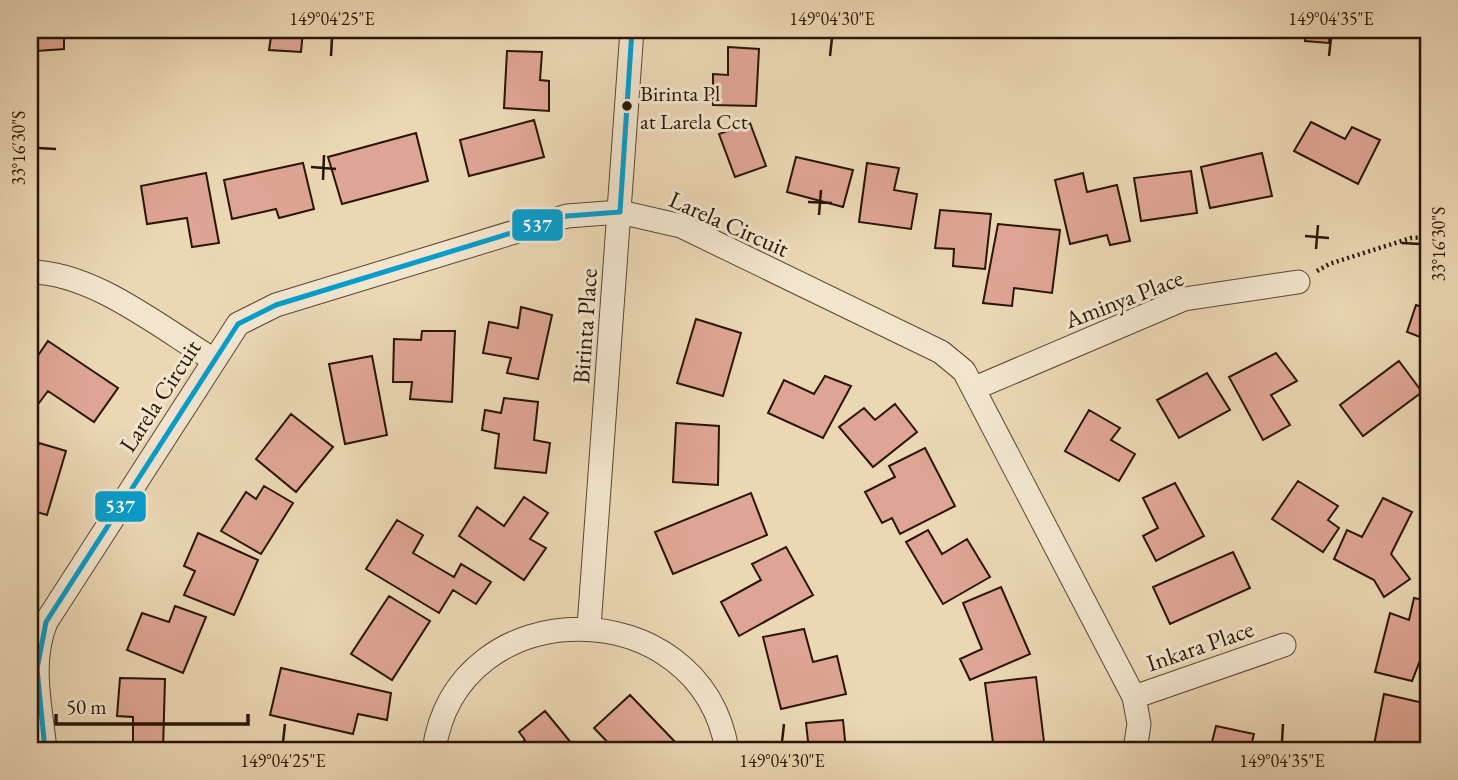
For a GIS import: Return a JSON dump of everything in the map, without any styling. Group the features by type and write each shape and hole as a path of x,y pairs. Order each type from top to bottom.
{"street":[{"name":"Birinta Place","path":"589,627 632,30"},
{"name":"Larela Circuit","path":"45,750 36,660 38,641 46,622 238,324 255,313 567,216 620,212 681,226 941,352 964,371 1134,697 1139,724 1135,750"},
{"path":"30,272 55,272 97,289 214,360"},
{"name":"Aminya Place","path":"975,388 1184,299 1298,282"},
{"path":"434,750 449,706 468,678 488,659 521,639 547,631 589,627 642,640 685,670 716,712 727,750"},
{"name":"Inkara Place","path":"1134,697 1284,645"}],"path":[{"path":"1298,282 1329,264 1411,238 1428,237"}],"building":[{"path":"36,30 64,30 64,49 37,51"},
{"path":"73,30 97,30 97,38 73,38"},
{"path":"126,30 148,30 149,36 126,36"},
{"path":"272,30 303,30 301,52 269,50"},
{"path":"1122,30 1122,34 1069,32"},
{"path":"1306,30 1330,30 1329,43 1305,41"},
{"path":"728,47 759,49 756,106 713,105 713,74 728,75"},
{"path":"507,51 542,52 540,80 549,81 549,111 504,108"},
{"path":"534,120 544,157 469,176 460,140"},
{"path":"1311,122 1345,139 1352,127 1380,140 1358,184 1294,151"},
{"path":"750,123 766,166 735,177 719,134"},
{"path":"416,133 428,181 342,204 328,157"},
{"path":"1262,153 1272,196 1210,208 1201,167"},
{"path":"796,157 853,170 843,207 787,192"},
{"path":"303,163 314,209 279,218 276,209 232,219 224,180"},
{"path":"867,163 899,168 894,190 917,194 911,229 859,222"},
{"path":"1191,171 1197,213 1141,221 1134,178"},
{"path":"206,173 219,243 192,247 187,218 147,224 141,186"},
{"path":"1083,173 1087,192 1117,185 1130,241 1110,245 1107,235 1070,244 1055,180"},
{"path":"940,210 991,214 985,269 953,266 954,249 935,248"},
{"path":"998,224 1060,230 1052,293 1014,288 1012,306 983,303"},
{"path":"1416,305 1428,309 1428,340 1407,332"},
{"path":"521,307 552,315 538,379 507,373 511,358 483,353 489,322 518,328"},
{"path":"696,319 741,333 723,396 677,383"},
{"path":"422,331 455,331 452,402 410,399 412,382 393,382 394,339 421,340"},
{"path":"48,341 118,388 94,422 48,391 39,403 30,397 30,353 37,357"},
{"path":"1276,353 1297,381 1271,395 1290,425 1263,440 1229,377"},
{"path":"372,356 387,435 345,444 329,364"},
{"path":"1399,361 1422,392 1363,436 1340,405"},
{"path":"1207,373 1230,410 1179,438 1157,400"},
{"path":"825,376 851,386 823,438 768,413 784,380 814,394"},
{"path":"504,398 538,402 534,440 550,443 546,473 495,468 499,434 482,430 485,410 501,413"},
{"path":"895,404 917,432 873,467 839,427 864,408 875,420"},
{"path":"1089,410 1120,428 1111,440 1135,454 1119,481 1065,451"},
{"path":"291,414 333,447 296,492 256,459"},
{"path":"676,423 719,426 718,485 673,482"},
{"path":"39,443 66,451 47,515 30,510 30,463 33,464"},
{"path":"925,448 955,506 900,534 892,518 882,523 865,492 895,477 889,466"},
{"path":"1298,481 1338,506 1328,520 1339,528 1323,552 1272,519"},
{"path":"1175,483 1204,536 1156,561 1143,536 1158,528 1143,498"},
{"path":"264,486 293,503 261,554 221,531 246,492 256,499"},
{"path":"751,493 767,535 673,574 655,532"},
{"path":"524,497 548,513 530,539 546,548 524,580 459,536 477,507 504,526"},
{"path":"1383,498 1412,512 1391,554 1410,579 1384,597 1374,580 1334,559 1347,530 1362,537"},
{"path":"397,520 423,535 413,553 454,577 461,564 491,582 476,604 453,590 439,613 366,569"},
{"path":"928,530 942,554 967,539 990,577 943,604 906,542"},
{"path":"198,533 258,560 234,615 184,595 195,571 184,566"},
{"path":"786,547 813,595 739,636 721,602 761,580 752,564"},
{"path":"1233,552 1250,588 1170,624 1153,587"},
{"path":"1001,587 1030,654 970,680 960,659 982,649 963,603"},
{"path":"389,596 430,621 392,680 351,654"},
{"path":"1414,598 1428,601 1428,640 1412,681 1375,672 1390,613 1409,620"},
{"path":"175,606 206,617 183,673 127,650 142,613 169,622"},
{"path":"804,629 813,662 837,656 846,694 781,709 763,637"},
{"path":"281,668 391,693 387,720 358,714 353,734 270,715"},
{"path":"1036,677 1045,750 1024,750 1023,747 994,750 985,683"},
{"path":"120,678 165,679 163,750 133,749 133,717 117,716"},
{"path":"1384,694 1428,704 1422,750 1403,747 1402,750 1373,750"},
{"path":"630,695 679,746 674,750 615,750 594,728"},
{"path":"545,711 577,750 513,750 525,740 519,732"},
{"path":"843,720 846,750 809,750 806,723"},
{"path":"1216,726 1254,734 1250,750 1210,750"},
{"path":"1332,744 1336,750 1321,750"}],"transit line":[{"name":"537","path":"45,750 37,669 46,622 238,324 276,305 567,216 620,212 632,30"}],"place":[{"name":"Birinta Pl at Larela Cct","path":"627,106"}]}
